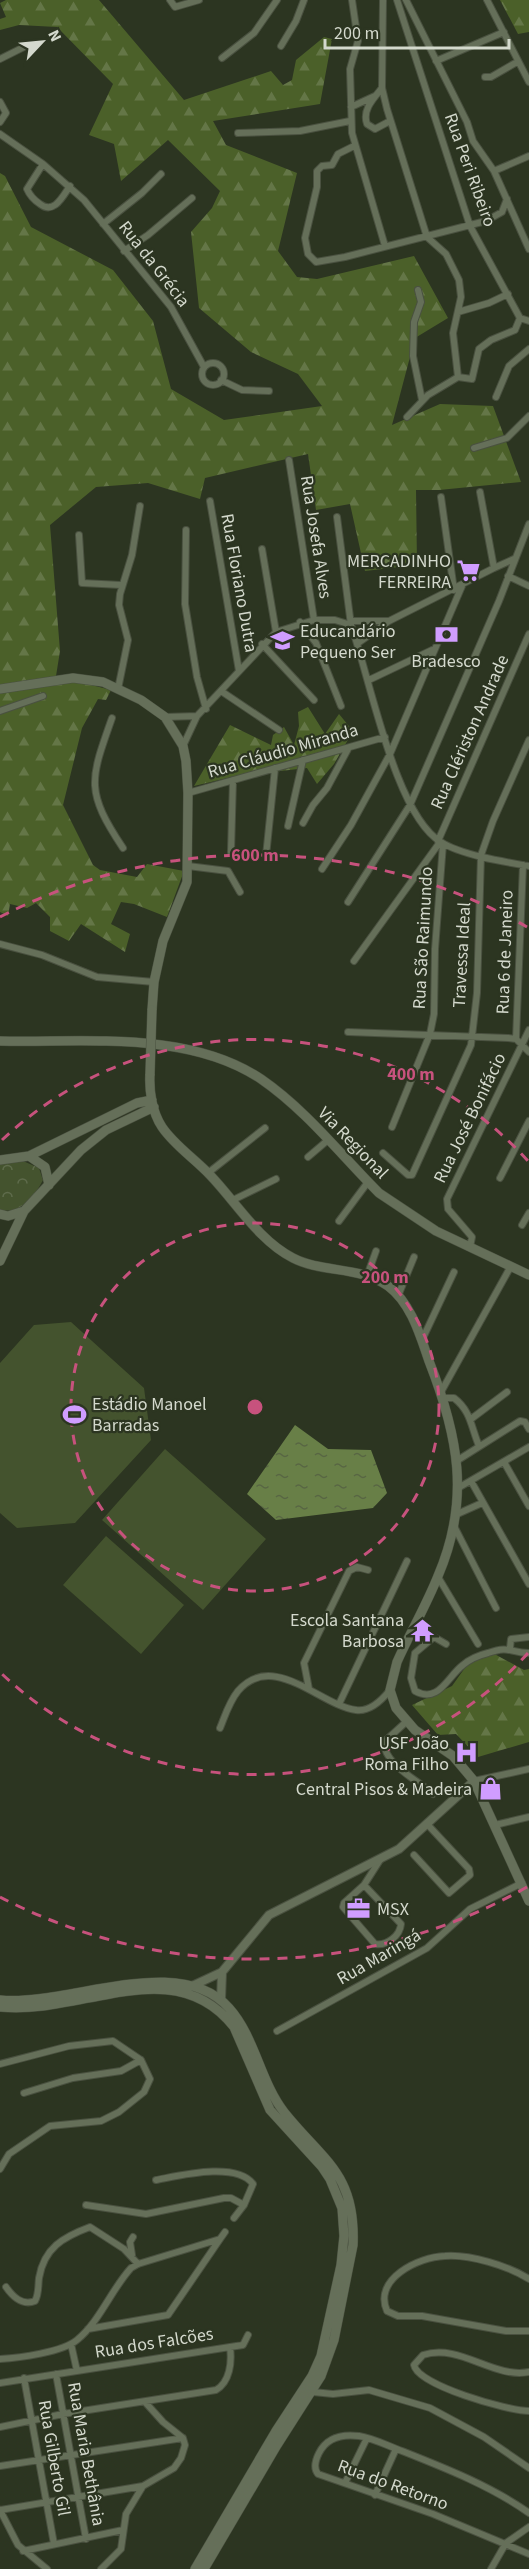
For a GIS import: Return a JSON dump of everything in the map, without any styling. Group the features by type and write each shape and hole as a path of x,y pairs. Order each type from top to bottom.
{"main road":[{"path":"0,689 72,678 103,682 165,717 183,746 188,793 187,882 164,941 154,982 152,1010 150,1085 153,1104 162,1127"},
{"name":"Via Regional","path":"0,1041 153,1044 199,1051 246,1070 278,1092 368,1182 412,1216 529,1275"},
{"path":"0,1160 29,1156 137,1103 150,1085"},
{"path":"137,1103 153,1104"},
{"path":"0,1261 24,1211 91,1141 115,1125 137,1117 153,1104"},
{"path":"137,1117 162,1127 208,1173 271,1243 293,1258 317,1266 367,1276 381,1282 398,1296 422,1340 443,1395 453,1431 458,1460 458,1488 454,1526 438,1576 397,1662 390,1690 393,1702 406,1722 453,1756 474,1781 529,1901"},
{"path":"29,1156 42,1162 49,1185"},
{"path":"0,1214 8,1216 24,1211"},
{"path":"0,2000 37,2000 149,1981 176,1982 192,1986 220,2000 241,2026 264,2078 281,2108 322,2152 338,2174 350,2206 353,2230 350,2267 332,2349 313,2392 277,2445 204,2569"},
{"path":"0,2007 29,2008 155,1987 190,1992 206,2000 225,2015 234,2027 270,2110 322,2167 338,2197 344,2223 341,2265 321,2356 312,2376 276,2431 195,2569"}],"street":[{"path":"171,1 175,7 199,0"},
{"path":"222,58 254,33 277,0"},
{"path":"281,46 296,21 304,0"},
{"path":"352,0 358,41 350,69 350,121 354,146 385,246"},
{"path":"383,0 382,88 390,121 427,237 446,254 457,272 460,289 453,333 458,377"},
{"name":"Rua Peri Ribeiro","path":"397,0 470,226 520,318"},
{"path":"406,0 473,141 494,171 529,249"},
{"path":"487,0 529,82"},
{"path":"436,61 504,32"},
{"path":"0,59 24,47"},
{"path":"485,77 490,77 517,62"},
{"path":"382,88 366,111 366,124 375,129 390,121"},
{"path":"351,107 375,96"},
{"path":"0,102 6,113 0,122"},
{"path":"238,133 309,130 350,121"},
{"name":"Rua da Grécia","path":"0,134 70,186 171,308 195,355 204,367"},
{"path":"354,146 338,154 332,165 318,168 304,238 305,247 312,259 322,262 330,261 470,226 498,216 507,199"},
{"path":"494,171 529,156"},
{"path":"43,164 27,189 39,204 48,208 54,206 70,186"},
{"path":"103,224 142,193 160,174"},
{"path":"124,251 148,235 192,198"},
{"path":"407,417 423,403 413,356 414,322 421,302 418,290"},
{"path":"458,312 508,294"},
{"path":"422,400 458,377 472,379 479,349 491,340 515,330 520,318 529,321"},
{"path":"496,397 509,366 529,349"},
{"path":"211,363 218,364 222,370 221,380 216,384 206,383 202,377 204,367 211,363"},
{"path":"221,380 242,390 269,391"},
{"path":"474,447 500,442 514,432 529,416"},
{"name":"Rua Josefa Alves","path":"289,460 315,620"},
{"path":"480,492 494,568"},
{"path":"441,498 454,590"},
{"name":"Rua Floriano Dutra","path":"210,501 239,671"},
{"path":"118,689 128,640 119,605 121,585 132,555 140,506"},
{"path":"337,517 351,623 390,754 410,805 441,842 526,866"},
{"path":"348,902 410,805 529,524"},
{"path":"186,530 185,604 197,677 206,709"},
{"path":"79,535 82,583 121,585"},
{"path":"262,549 276,632"},
{"path":"358,643 389,621 515,559"},
{"path":"508,576 529,586"},
{"path":"322,869 351,825 390,754 432,650 462,586"},
{"path":"183,746 197,716 206,709 262,644 276,632 300,622 315,620 351,623 389,621"},
{"path":"300,622 322,655 341,706"},
{"name":"Rua Clériston Andrade","path":"441,842 529,634"},
{"path":"262,644 314,700"},
{"path":"369,680 432,650"},
{"path":"221,692 279,730"},
{"path":"0,711 43,696"},
{"path":"165,717 197,716"},
{"path":"112,718 99,755 93,786 106,820 123,848"},
{"name":"Rua Cláudio Miranda","path":"188,793 385,737"},
{"name":"Travessa Ideal","path":"383,1153 408,1175 412,1174 469,1053 472,1036 482,855 493,821 529,740"},
{"path":"303,823 313,805 327,788 348,749"},
{"path":"288,826 303,760"},
{"path":"266,856 275,768"},
{"path":"231,852 233,780"},
{"path":"354,961 441,842"},
{"name":"Rua São Raimundo","path":"392,1127 430,1034 434,1014 441,842"},
{"path":"188,866 228,871 240,892"},
{"name":"Rua 6 de Janeiro","path":"519,1041 521,913 526,866"},
{"path":"521,913 529,915"},
{"path":"0,944 42,956 97,978 154,982"},
{"name":"Rua José Bonifácio","path":"470,1247 472,1237 448,1209 447,1199 519,1041 529,1030"},
{"path":"348,1032 472,1036 519,1041 529,1052"},
{"path":"500,1178 529,1121"},
{"path":"208,1173 265,1128"},
{"path":"308,1157 328,1140"},
{"path":"233,1200 276,1179"},
{"path":"339,1221 368,1182"},
{"path":"522,1226 529,1213"},
{"path":"367,1276 376,1251"},
{"path":"398,1296 414,1257"},
{"path":"479,1446 471,1419 457,1401 443,1395 511,1266"},
{"path":"422,1340 454,1272"},
{"path":"471,1419 507,1392"},
{"path":"458,1460 520,1421 525,1422 529,1429"},
{"path":"458,1488 529,1447"},
{"path":"504,1462 529,1506"},
{"path":"471,1481 529,1584"},
{"path":"455,1515 482,1503"},
{"path":"454,1526 496,1608"},
{"path":"339,1704 407,1561"},
{"path":"309,1689 304,1663 349,1571 357,1567 368,1570"},
{"path":"438,1576 478,1644"},
{"path":"446,1644 434,1637 416,1653 412,1687 427,1695 443,1688 464,1664 487,1653 510,1648 529,1653"},
{"path":"510,1648 511,1639 529,1637"},
{"path":"220,1728 237,1692 253,1681 279,1678 355,1710 363,1710 377,1704 390,1690"},
{"path":"406,1722 384,1742 386,1753 407,1775 418,1780 433,1794"},
{"path":"192,1986 222,1972 269,1915 380,1860 410,1842 474,1781 529,1769"},
{"path":"495,1825 529,1817"},
{"path":"414,1855 449,1893 470,1875 469,1869 428,1825"},
{"path":"364,1885 400,1924 400,1930 390,1941 375,1944 343,1908 344,1903 364,1885 380,1860"},
{"name":"Rua Maringá","path":"277,2031 427,1948 470,1909 522,1882"},
{"path":"220,2000 222,1972"},
{"path":"0,2064 69,2046 106,2041 119,2043 141,2060 150,2079 144,2092 136,2099 101,2121 50,2126 9,2154 0,2169"},
{"path":"24,2093 73,2078 121,2071 141,2060"},
{"path":"156,2180 198,2172 238,2176 250,2180 253,2184 244,2205 234,2218"},
{"path":"86,2205 137,2214 168,2211 224,2198 231,2198 244,2205"},
{"path":"6,2287 17,2299 28,2303 35,2301 40,2271 51,2249 59,2240 90,2227 132,2256 138,2264"},
{"path":"88,2329 95,2330 143,2318 163,2316 173,2310 225,2232"},
{"path":"132,2256 130,2241 133,2236"},
{"path":"0,2359 71,2344 88,2329 118,2284 138,2264 220,2239"},
{"path":"529,2279 510,2268 445,2256 405,2270 388,2284 384,2295 387,2311 398,2316 422,2316 506,2331 529,2331"},
{"path":"230,2347 243,2345 248,2335"},
{"path":"71,2344 77,2371"},
{"name":"Rua dos Falcões","path":"0,2383 230,2347 230,2364 225,2382 220,2388 145,2402"},
{"path":"529,2372 514,2372 446,2353 429,2353 418,2359 414,2366 420,2376 492,2406 529,2411"},
{"name":"Rua Maria Bethânia","path":"56,2374 86,2539"},
{"name":"Rua Gilberto Gil","path":"24,2378 54,2544"},
{"path":"313,2392 333,2394 369,2390 403,2402 430,2408 484,2437 529,2468"},
{"path":"0,2427 63,2414 145,2402 163,2422 183,2438 184,2451 177,2464 143,2486 0,2510 14,2539 23,2551 47,2569"},
{"name":"Rua do Retorno","path":"529,2513 505,2498 367,2438 340,2436 332,2439 320,2452 315,2472 506,2543 529,2554"},
{"path":"0,2466 183,2438"},
{"path":"345,2483 367,2438"},
{"path":"375,2495 396,2449"},
{"path":"100,2569 121,2549 128,2510 143,2486"},
{"path":"491,2569 506,2543 529,2527"},
{"path":"23,2551 123,2530"}],"green space":[{"path":"6,0 99,0 184,100 271,71 283,85 292,80 296,60 324,37 332,39 320,104 213,121 226,145 297,173 278,251 297,277 317,279 414,256 448,318 415,338 392,425 440,404 493,406 521,482 416,490 417,565 365,571 350,504 316,510 308,454 205,478 200,499 148,483 96,487 50,525 60,651 56,676 111,690 106,700 98,699 82,728 63,805 93,865 100,870 137,877 147,864 184,871 167,917 134,904 121,902 111,924 130,934 125,952 81,924 69,941 50,931 50,917 36,903 27,908 10,904 8,916 0,912 0,173 5,176 31,227 113,270 153,321 171,389 224,420 322,406 298,374 251,352 199,308 191,232 212,208 220,191 168,140 121,181 114,144 89,135 113,84 57,27 19,25 0,30 0,19 6,17 0,3"},
{"path":"500,0 529,0 529,32 518,34"},
{"path":"308,707 325,734 339,714 353,731 334,764 317,784 307,768 236,776 194,786 230,725 271,745 273,735 284,727 294,745 299,726 298,712"},
{"path":"23,1161 39,1168 43,1180 26,1203 8,1211 0,1210 0,1164"},
{"name":"Estádio Manoel Barradas","path":"71,1322 144,1388 151,1440 75,1523 17,1528 0,1513 0,1363 34,1325"},
{"path":"165,1449 266,1539 203,1610 102,1520"},
{"path":"106,1536 184,1605 141,1654 63,1585"},
{"path":"489,1651 524,1670 529,1669 529,1742 478,1757 456,1734 438,1735 412,1705 452,1686 472,1658"}],"water":[{"path":"295,1425 328,1449 371,1450 387,1493 373,1508 276,1520 247,1494"}],"place":[{"name":"MERCADINHO FERREIRA","path":"469,571"},
{"name":"Bradesco","path":"446,635"},
{"name":"Educandário Pequeno Ser","path":"282,641"},
{"name":"Estádio Manoel Barradas","path":"74,1414"},
{"name":"Escola Santana Barbosa","path":"422,1630"},
{"name":"USF João Roma Filho","path":"467,1753"},
{"name":"Central Pisos & Madeira","path":"490,1789"},
{"name":"MSX","path":"359,1909"}]}
